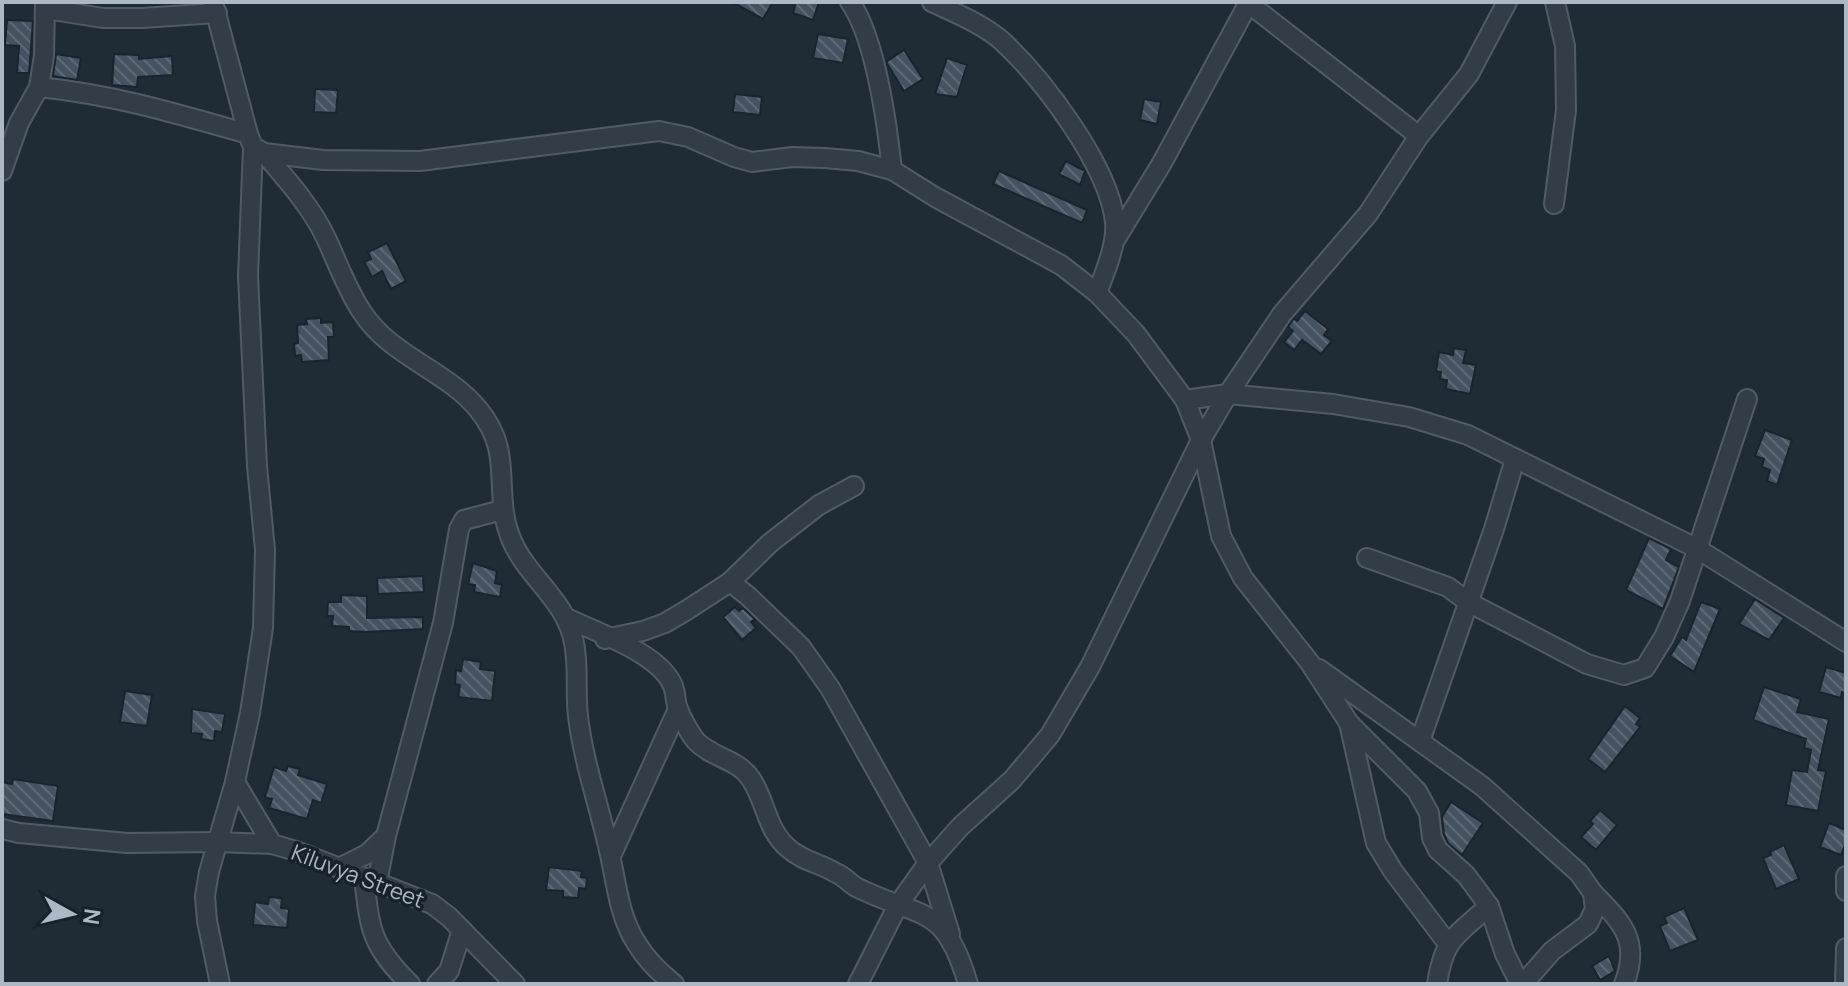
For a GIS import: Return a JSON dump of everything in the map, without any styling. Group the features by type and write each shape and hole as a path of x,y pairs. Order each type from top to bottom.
{"street":[{"path":"932,2 1000,39 1036,78 1073,128 1096,166 1110,197 1116,225 1097,293"},
{"path":"858,984 898,905 928,863 960,827 1012,780 1050,735 1090,667 1201,440 1228,394 1282,314 1368,214 1419,136 1469,74 1507,2"},
{"path":"1554,204 1566,110 1565,46 1555,2"},
{"path":"1114,241 1162,163 1248,3 1419,136"},
{"path":"2,171 19,123 39,87 46,5 103,18 142,18 215,7 255,144 248,276 257,466 265,550 263,628 250,713 205,896 220,984"},
{"path":"859,6 879,81 892,170"},
{"path":"39,87 94,93 149,105 255,144 323,160 420,161 659,131 688,137 752,162 792,157 825,158 858,161 892,170 935,197 1061,265 1097,293 1136,334 1185,400 1201,440 1221,536 1243,578 1310,663 1349,723 1417,791 1429,813 1432,838 1438,850 1466,875 1489,906 1505,954 1522,984 1552,951 1588,924 1595,909 1593,893"},
{"path":"255,144 312,213 363,314 391,344 437,374 477,407 491,427 499,446 502,510 512,542 567,618 575,648 577,713 585,763 611,856 623,914 636,944 661,974 674,984"},
{"path":"1185,400 1228,394 1333,404 1409,417 1468,435 1696,548 1846,642"},
{"path":"1367,558 1448,587 1468,602 1587,664 1624,675 1645,668 1664,637 1680,601 1747,399"},
{"path":"1420,741 1515,459"},
{"path":"575,648 665,623 730,582 770,543 819,505 854,486"},
{"path":"410,984 376,945 368,916 370,880 386,836 443,623 459,529 464,520 502,510"},
{"path":"730,582 801,647 869,754 928,863 968,984"},
{"path":"567,618 648,658 668,676 678,709 696,741 742,768 752,780 771,829 787,848 805,861 837,873 854,886 921,912 937,922 951,938"},
{"path":"1310,663 1493,795 1579,873 1627,933 1630,960 1624,984"},
{"path":"611,856 678,709"},
{"path":"1349,723 1376,843 1393,871 1448,944"},
{"path":"235,782 272,844"},
{"name":"Kiluvya Street","path":"2,829 127,843 272,844 296,851 432,904 515,984"},
{"path":"339,868 367,854 386,836"},
{"path":"1846,876 1846,891"},
{"path":"1437,984 1441,956 1448,944 1489,906"},
{"path":"437,984 449,971 462,930"},
{"path":"1845,984 1846,948"}],"building":[{"path":"732,2 773,2 763,19"},
{"path":"796,2 819,2 813,20 793,13"},
{"path":"7,20 33,21 29,73 17,73 19,46 5,45"},
{"path":"818,34 848,39 843,63 813,58"},
{"path":"904,50 923,79 904,91 886,62"},
{"path":"56,54 81,58 77,80 53,76"},
{"path":"114,54 139,55 139,59 172,56 173,75 138,77 137,87 112,85"},
{"path":"947,58 967,65 957,97 935,94"},
{"path":"315,89 338,90 336,113 314,112"},
{"path":"735,94 762,97 760,115 733,112"},
{"path":"1144,99 1161,102 1157,124 1140,120"},
{"path":"1066,161 1085,171 1080,185 1059,174"},
{"path":"999,171 1087,210 1082,223 993,184"},
{"path":"387,243 406,281 391,289 382,271 372,277 364,262 371,259 368,252"},
{"path":"1305,311 1328,329 1324,335 1332,341 1321,354 1302,340 1294,350 1284,342 1293,331 1288,327 1294,318 1297,321"},
{"path":"321,318 321,323 333,322 334,337 328,337 329,360 302,362 301,355 295,356 297,325 307,324 306,319"},
{"path":"1454,348 1466,350 1463,363 1476,365 1470,394 1446,389 1447,380 1440,379 1441,372 1436,371 1439,352 1453,355"},
{"path":"1765,430 1792,440 1777,485 1767,481 1770,470 1762,467 1764,459 1755,456"},
{"path":"1649,538 1671,549 1666,560 1679,567 1663,609 1626,590"},
{"path":"473,563 497,571 495,583 502,585 500,597 474,592 475,585 468,584"},
{"path":"423,576 424,592 378,594 377,578"},
{"path":"341,595 367,596 367,618 423,617 423,629 366,632 332,626 333,616 327,616 328,602 341,602"},
{"path":"1755,599 1784,618 1769,640 1739,624"},
{"path":"1701,602 1720,609 1694,672 1670,656 1682,637 1686,640"},
{"path":"735,607 739,611 743,608 755,619 751,622 756,628 742,640 723,617"},
{"path":"463,659 481,662 480,669 495,671 492,701 458,697 460,685 455,684 456,670 461,671"},
{"path":"1826,667 1846,673 1846,694 1842,692 1841,698 1819,692"},
{"path":"1764,687 1801,699 1797,712 1829,719 1818,770 1826,771 1818,811 1786,805 1792,770 1807,772 1811,750 1804,748 1806,739 1753,720"},
{"path":"125,691 152,695 147,726 120,722"},
{"path":"1625,706 1640,718 1636,724 1640,727 1605,772 1588,759"},
{"path":"192,709 225,714 222,732 215,731 214,741 201,739 202,734 191,733"},
{"path":"288,766 300,769 298,775 327,784 321,803 313,800 307,819 269,808 272,799 265,797 274,767 286,771"},
{"path":"13,779 58,786 53,821 2,814 2,782 12,784"},
{"path":"1451,802 1483,823 1462,855 1448,843 1444,834 1442,817"},
{"path":"1600,810 1617,825 1596,850 1581,837"},
{"path":"1829,823 1846,830 1841,855 1820,847"},
{"path":"1784,845 1799,879 1776,889 1763,858"},
{"path":"549,867 582,871 581,877 587,878 586,889 579,888 578,898 563,897 563,891 546,890"},
{"path":"269,897 282,898 281,908 289,909 287,928 253,925 255,902 268,904"},
{"path":"1684,908 1698,940 1670,951 1660,926 1667,923 1664,917"},
{"path":"1609,956 1615,971 1600,980 1592,966"}]}
